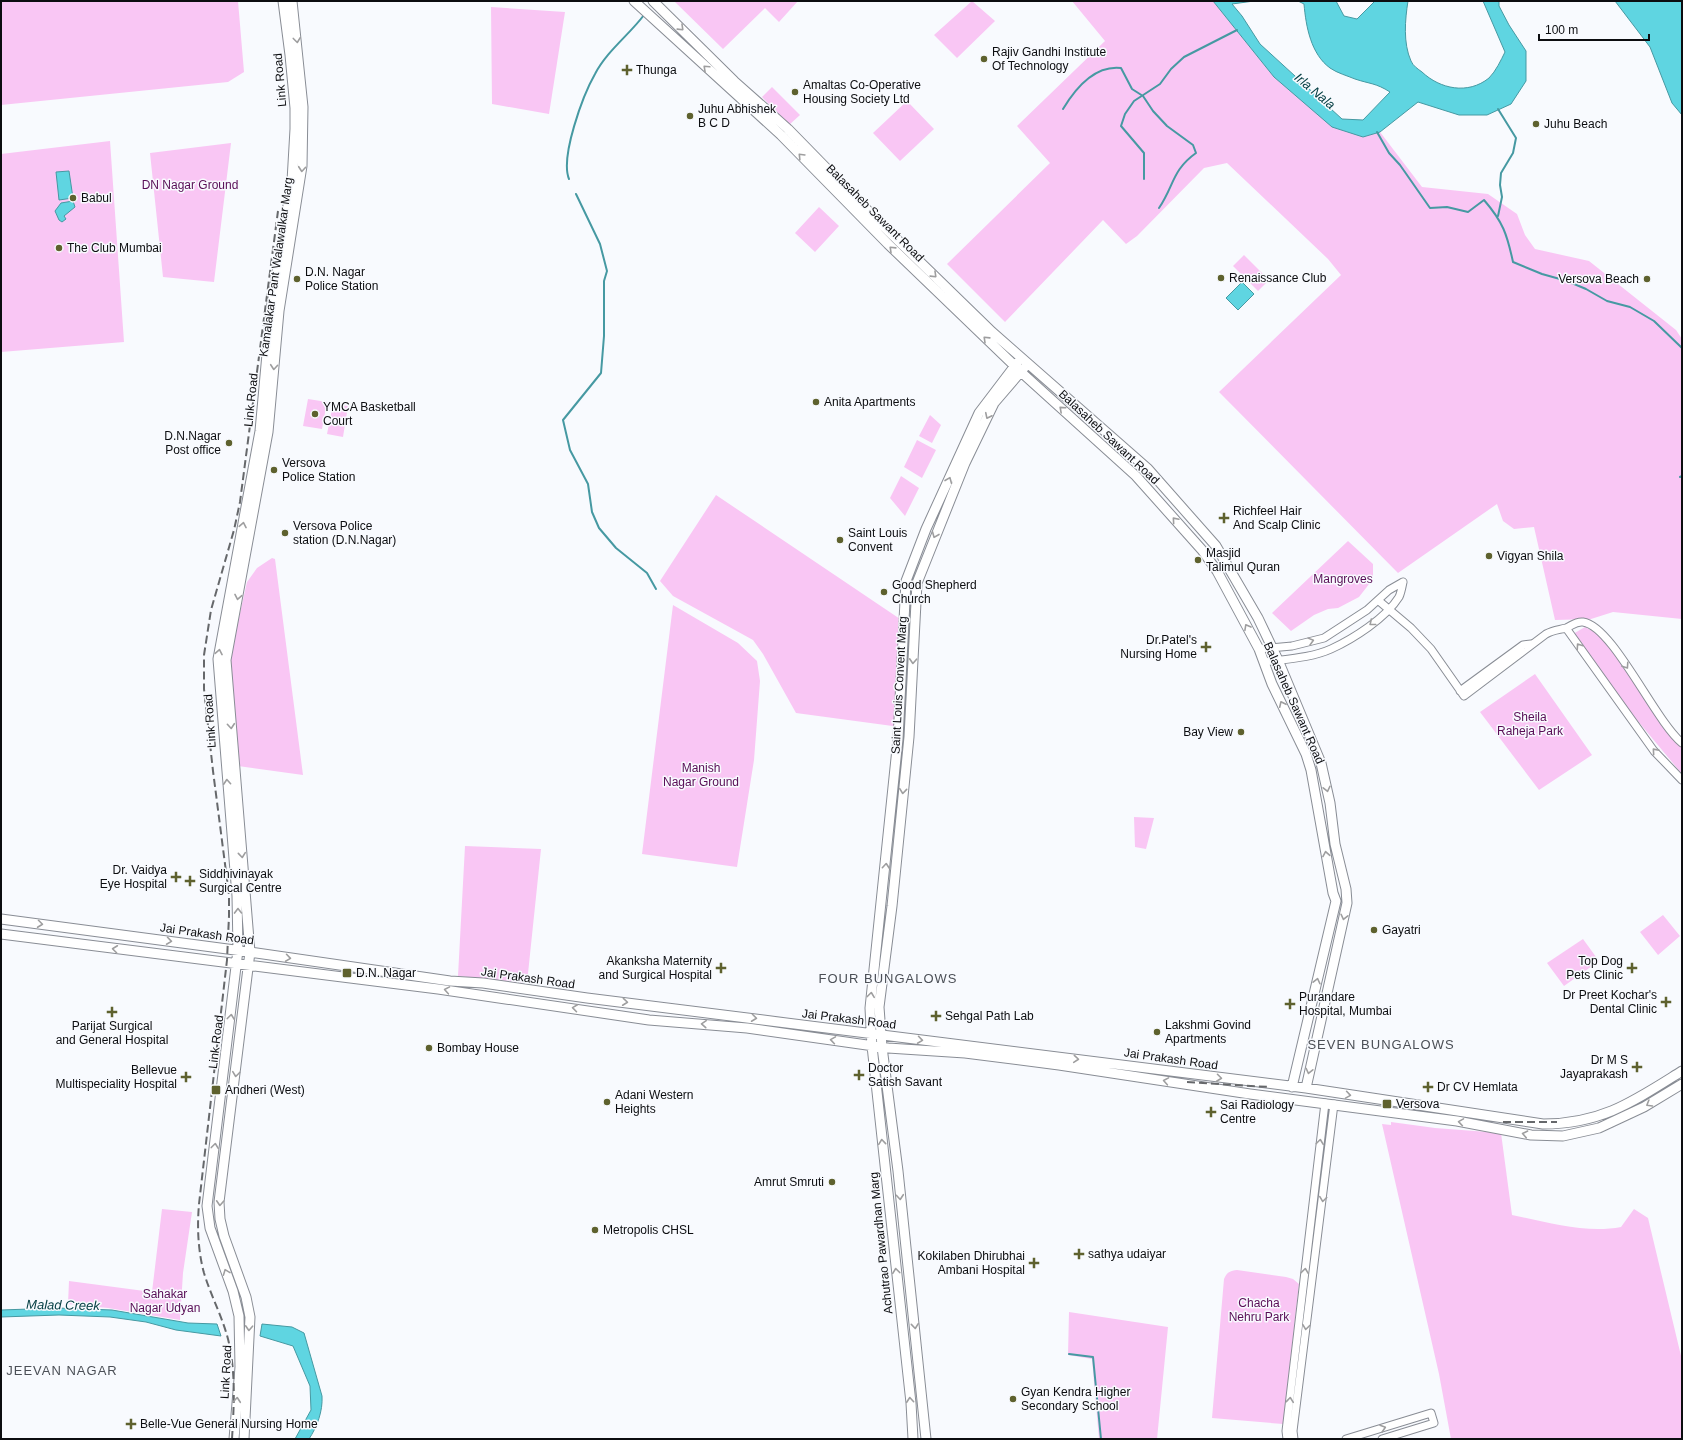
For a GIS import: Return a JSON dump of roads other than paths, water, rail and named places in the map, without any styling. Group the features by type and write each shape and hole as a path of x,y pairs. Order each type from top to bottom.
{"main road":[{"name":"Link Road","path":"234,1439 240,1367 240,1316 233,1291 210,1228 207,1206 238,950 238,896 218,659 260,431 271,310 292,181 295,129 299,107 283,1"},
{"name":"Kamalakar Pant Walawalkar Marg","path":"245,559 267,436 279,311 300,182 304,132 299,107 292,1"},
{"name":"Balasaheb Sawant Road","path":"634,1 781,135 888,244 1017,369 1136,476 1202,550 1217,571 1259,649 1272,684 1312,770 1332,893 1336,901 1292,1087"},
{"name":"Balasaheb Sawant Road","path":"653,1 734,81 788,129 878,221 986,326 1148,469 1216,546 1255,612 1278,660 1321,763 1330,803 1335,844 1346,888 1347,903 1306,1088"},
{"name":"Saint Louis Convent Marg","path":"872,1046 870,1008 898,739 906,581 926,529 979,413 1025,361"},
{"name":"Saint Louis Convent Marg","path":"882,1047 879,1007 892,906 908,744 918,577 965,463 994,403 1017,369"},
{"name":"Link Road","path":"244,1439 250,1317 246,1297 224,1236 220,1219 219,1202 250,952 226,660 245,559"},
{"name":"Jai Prakash Road","path":"1,919 238,950 450,981 483,983 587,998 1306,1088 1536,1123 1555,1124 1581,1122 1606,1115 1639,1098 1682,1071"},
{"name":"Jai Prakash Road","path":"1,934 438,989 649,1020 748,1028 872,1046 965,1054 1120,1073 1200,1087 1457,1121 1531,1135 1563,1136 1589,1132 1604,1127 1644,1107 1682,1084"},
{"name":"Achutrao Pawardhan Marg","path":"872,1046 911,1403 913,1439"},
{"name":"Achutrao Pawardhan Marg","path":"882,1047 898,1171 926,1439"},
{"path":"1200,1087 1202,1075"}],"street":[{"path":"1259,649 1272,649 1324,638 1380,601 1390,590 1403,582 1400,596 1371,626 1330,649 1265,662"},
{"path":"1380,601 1431,649 1462,694 1523,645 1531,644 1553,630 1566,628 1575,623 1584,622 1596,629 1609,640 1657,711 1682,743"},
{"path":"1566,628 1654,751 1682,780"},
{"path":"1287,1439 1287,1423 1324,1103"},
{"path":"1294,1439 1293,1431 1299,1375 1325,1190 1334,1104"},
{"path":"1323,1117 1332,1118"},
{"path":"1346,1439 1431,1413 1434,1423 1382,1439"}],"water":[{"path":"1213,1 1254,1 1232,4 1242,16 1260,44 1342,119 1363,120 1390,92 1377,85 1355,79 1330,68 1318,55 1314,48 1308,31 1304,4 1298,1 1336,1 1344,16 1357,19 1375,1 1408,1 1406,39 1408,54 1412,63 1429,78 1437,82 1454,88 1463,88 1472,87 1489,78 1496,69 1505,52 1483,1 1499,1 1499,6 1509,25 1526,51 1526,81 1511,104 1487,115 1459,115 1418,102 1380,132 1363,137 1332,127 1274,77"},
{"path":"1615,1 1682,1 1682,115 1672,103 1650,47"},
{"path":"69,171 73,198 59,200 56,172"},
{"path":"73,201 75,207 64,216 66,219 62,222 59,220 55,211 61,203"},
{"path":"1242,282 1254,294 1238,310 1226,298"},
{"path":"58,1308 112,1310 188,1323 217,1324 221,1336 176,1330 146,1322 110,1317 59,1315 1,1317 1,1310"},
{"path":"262,1324 292,1327 304,1333 322,1396 322,1407 319,1419 309,1439 295,1439 311,1410 310,1386 293,1346 260,1336"}],"waterway":[{"path":"569,179 567,169 570,142 579,111 590,84 600,66 612,50 644,15"},
{"path":"1144,179 1144,153 1121,126 1125,114 1134,101 1160,84 1171,69 1184,57 1237,30"},
{"path":"1063,109 1080,86 1094,74 1103,70 1121,68 1132,89 1143,96 1153,111 1167,126 1193,145 1196,153 1182,166 1159,208"},
{"path":"1498,109 1516,138 1513,153 1501,173 1500,185 1502,197 1498,216"},
{"path":"1377,132 1389,153 1400,165 1430,208 1447,207 1468,212 1484,200 1500,222 1509,244 1513,262 1542,274 1567,281 1586,289 1607,301 1630,307 1654,321 1682,348"},
{"path":"576,194 600,244 607,271 604,281 604,336 601,373 563,420 570,450 588,484 592,512 599,528 616,548 647,573 656,589"},
{"path":"1069,1354 1093,1357 1101,1439"}],"railway":[{"path":"232,1439 234,1389 231,1351 226,1331 204,1273 200,1256 198,1230 199,1204 227,960 229,916 229,895 204,689 204,655 211,610 234,530 240,502 278,211"},
{"path":"1187,1082 1269,1087"},
{"path":"1503,1122 1557,1122"}],"place":[{"name":"Rajiv Gandhi Institute Of Technology","path":"984,59"},
{"name":"Thunga","path":"627,70"},
{"name":"Amaltas Co-Operative Housing Society Ltd","path":"795,92"},
{"name":"Juhu Abhishek B C D","path":"690,116"},
{"name":"Juhu Beach","path":"1536,124"},
{"name":"Babul","path":"73,198"},
{"name":"The Club Mumbai","path":"59,248"},
{"name":"Renaissance Club","path":"1221,278"},
{"name":"D.N. Nagar Police Station","path":"297,279"},
{"name":"Versova Beach","path":"1647,279"},
{"name":"Anita Apartments","path":"816,402"},
{"name":"YMCA Basketball Court","path":"315,414"},
{"name":"D.N.Nagar Post office","path":"229,443"},
{"name":"Versova Police Station","path":"274,470"},
{"name":"Richfeel Hair And Scalp Clinic","path":"1224,518"},
{"name":"Versova Police station (D.N.Nagar)","path":"285,533"},
{"name":"Saint Louis Convent","path":"840,540"},
{"name":"Vigyan Shila","path":"1489,556"},
{"name":"Masjid Talimul Quran","path":"1198,560"},
{"name":"Good Shepherd Church","path":"884,592"},
{"name":"Dr.Patel's Nursing Home","path":"1206,647"},
{"name":"Bay View","path":"1241,732"},
{"name":"Dr. Vaidya Eye Hospital","path":"176,877"},
{"name":"Siddhivinayak Surgical Centre","path":"190,881"},
{"name":"Gayatri","path":"1374,930"},
{"name":"Akanksha Maternity and Surgical Hospital","path":"721,968"},
{"name":"Top Dog Pets Clinic","path":"1632,968"},
{"name":"D.N. Nagar","path":"347,973"},
{"name":"Dr Preet Kochar's Dental Clinic","path":"1666,1002"},
{"name":"Purandare Hospital, Mumbai","path":"1290,1004"},
{"name":"Parijat Surgical and General Hospital","path":"112,1012"},
{"name":"Sehgal Path Lab","path":"936,1016"},
{"name":"Lakshmi Govind Apartments","path":"1157,1032"},
{"name":"Bombay House","path":"429,1048"},
{"name":"Dr M S Jayaprakash","path":"1637,1067"},
{"name":"Doctor Satish Savant","path":"859,1075"},
{"name":"Bellevue Multispeciality Hospital","path":"186,1077"},
{"name":"Dr CV Hemlata","path":"1428,1087"},
{"name":"Andheri (West)","path":"216,1090"},
{"name":"Adani Western Heights","path":"607,1102"},
{"name":"Versova","path":"1387,1104"},
{"name":"Sai Radiology Centre","path":"1211,1112"},
{"name":"Amrut Smruti","path":"832,1182"},
{"name":"Metropolis CHSL","path":"595,1230"},
{"name":"sathya udaiyar","path":"1079,1254"},
{"name":"Kokilaben Dhirubhai Ambani Hospital","path":"1034,1263"},
{"name":"Gyan Kendra Higher Secondary School","path":"1013,1399"},
{"name":"Belle-Vue General Nursing Home","path":"131,1424"}],"district":[{"name":"FOUR BUNGALOWS","path":"888,978"},
{"name":"SEVEN BUNGALOWS","path":"1381,1044"},
{"name":"JEEVAN NAGAR","path":"62,1370"}],"water label":[{"name":"Irla Nala","path":"1315,91"},
{"name":"Malad Creek","path":"63,1305"}],"park label":[{"name":"DN Nagar Ground","path":"190,185"},
{"name":"Mangroves","path":"1343,579"},
{"name":"Sheila Raheja Park","path":"1530,724"},
{"name":"Manish Nagar Ground","path":"701,775"},
{"name":"Sahakar Nagar Udyan","path":"165,1301"},
{"name":"Chacha Nehru Park","path":"1259,1310"}]}
